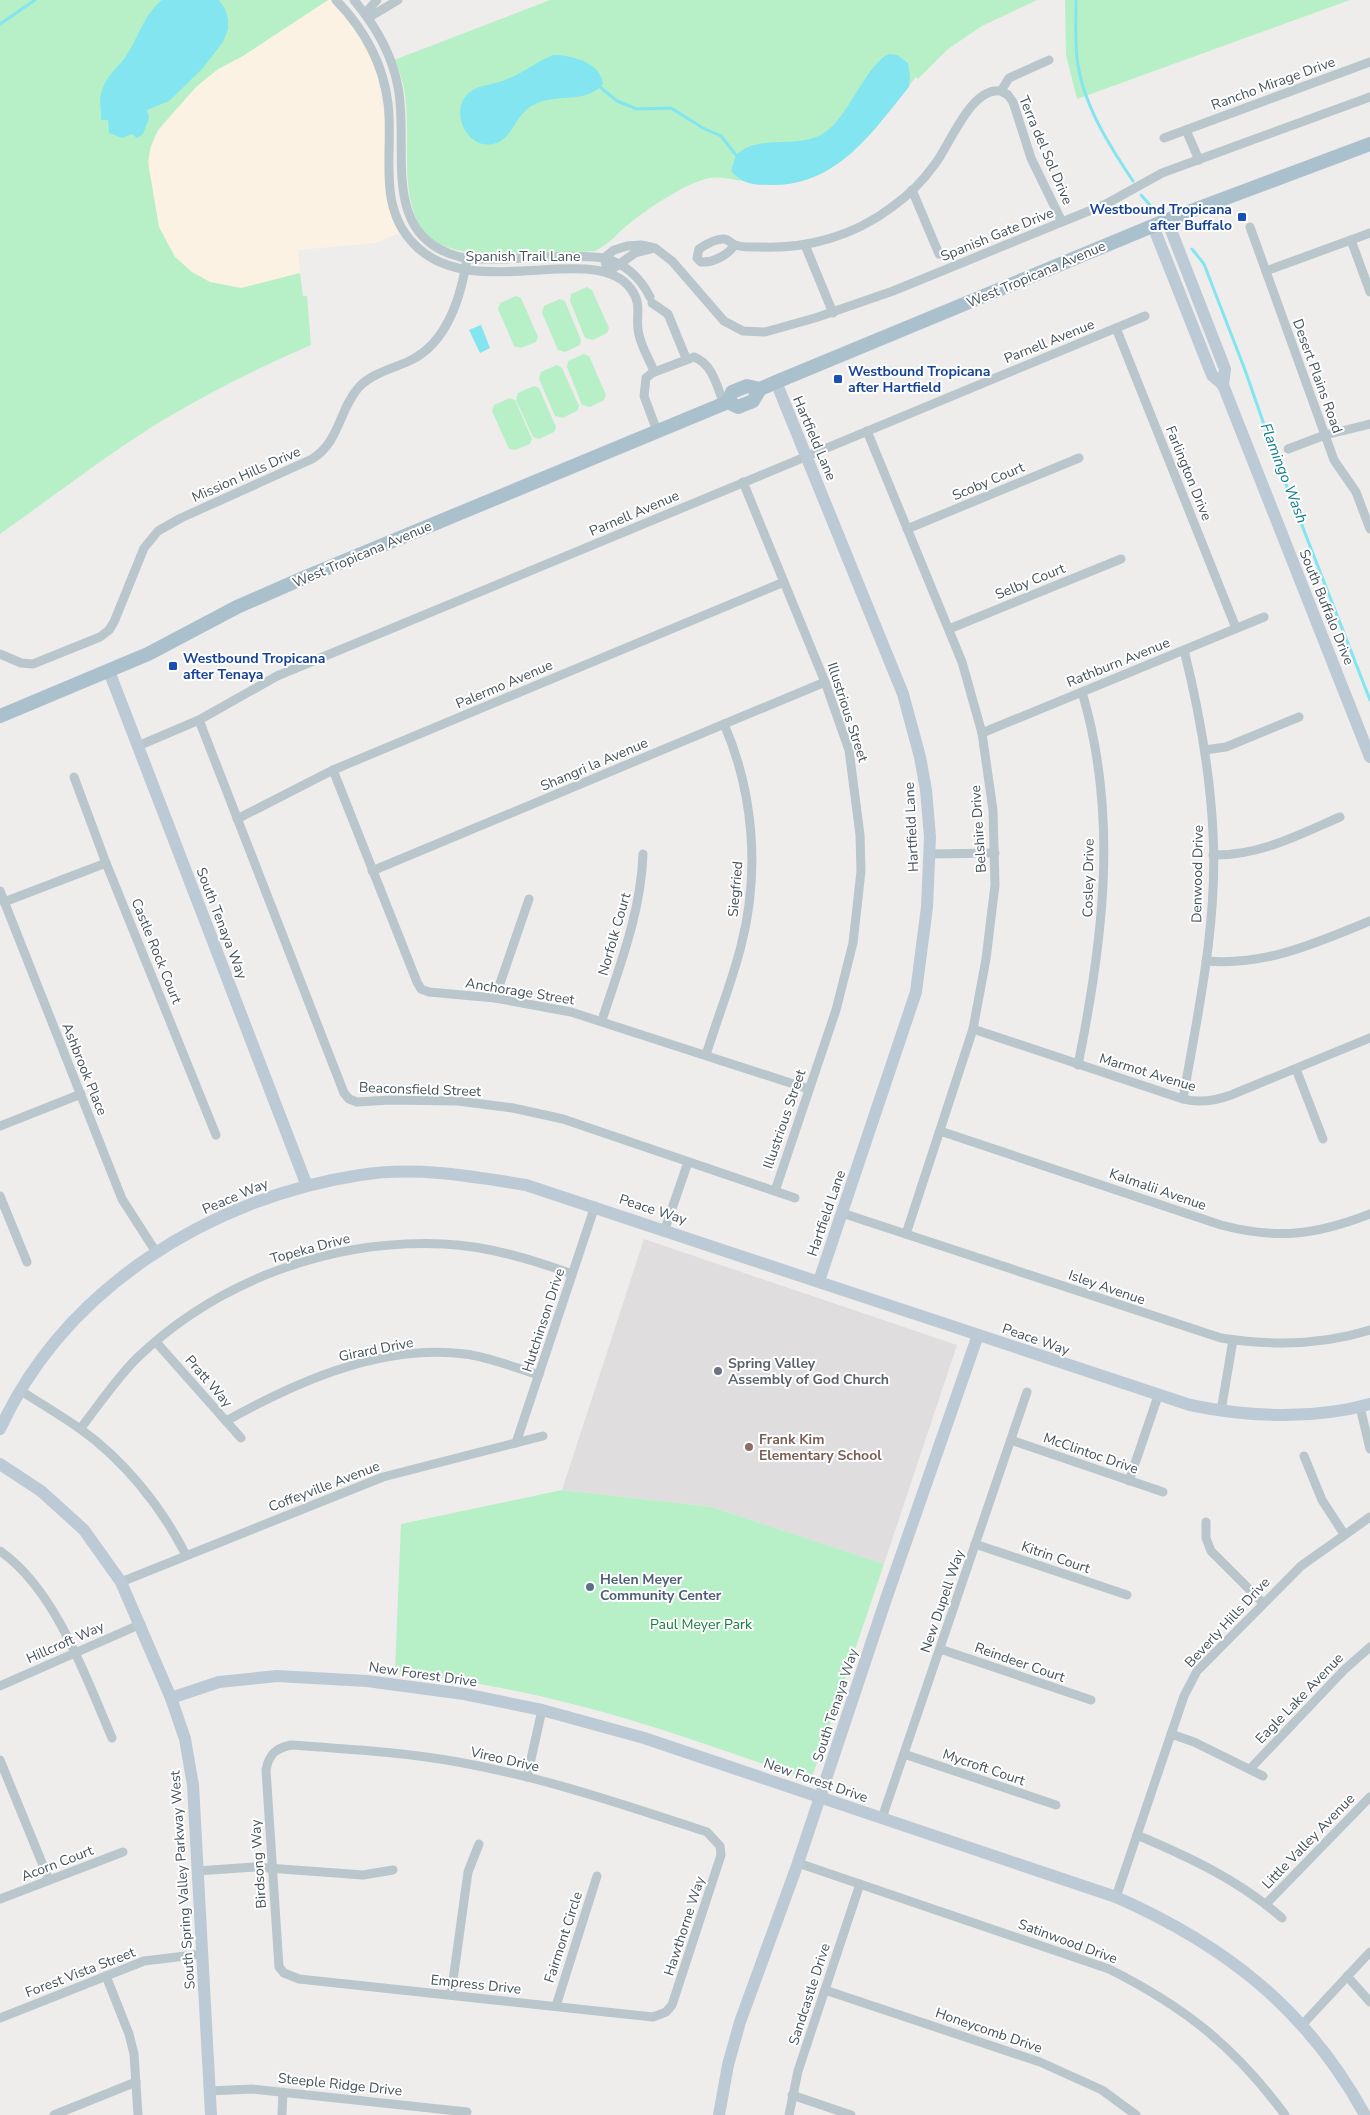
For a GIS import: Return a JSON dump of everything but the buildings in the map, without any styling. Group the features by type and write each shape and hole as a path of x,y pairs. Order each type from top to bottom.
{"main road":[{"name":"West Tropicana Avenue","path":"0,716 148,654 237,608 301,579 726,403 732,392 747,386 760,389 1167,220 1370,144"}],"street":[{"name":"Spanish Trail Lane","path":"336,0 362,31 381,73 389,120 390,196 396,217 407,236 422,252 440,263 465,271 595,270 608,272"},
{"name":"Spanish Trail Lane","path":"354,0 368,18 388,54 398,86 402,119 402,184 408,212 417,229 430,242 446,252 467,258 604,258 620,263 641,281 651,300 668,314 686,358"},
{"path":"368,18 370,6 377,0"},
{"path":"368,18 398,0"},
{"path":"734,245 774,248 805,245 835,237 864,225 891,208 912,190 936,164 966,114 988,92 1001,91 1009,78 1049,60"},
{"name":"Rancho Mirage Drive","path":"1164,138 1370,62"},
{"name":"Terra del Sol Drive","path":"1001,91 1008,95 1013,102 1031,158 1062,222"},
{"name":"Spanish Gate Drive","path":"655,248 672,261 720,317 736,329 750,332 765,332 833,312 893,291 1106,204 1162,173 1370,97"},
{"path":"1186,130 1199,160"},
{"path":"912,190 939,254"},
{"name":"South Buffalo Drive","path":"1167,220 1225,369 1223,385"},
{"name":"South Buffalo Drive","path":"1153,226 1212,374 1223,385 1370,757"},
{"name":"Desert Plains Road","path":"1250,227 1334,460 1356,492 1370,529"},
{"path":"1266,271 1370,233"},
{"path":"1351,240 1370,292"},
{"path":"654,371 638,332 639,306 635,295 626,283 608,272 604,258 614,250 627,246 641,245 655,248"},
{"path":"805,245 833,312"},
{"path":"608,272 635,253 655,248"},
{"name":"Mission Hills Drive","path":"0,654 21,663 33,664 104,634 114,622 144,548 152,536 181,518 306,462 323,452 332,440 355,393 361,385 372,377 416,358 434,344 452,313 467,258"},
{"name":"Parnell Avenue","path":"138,746 199,720 277,676 1145,316"},
{"name":"Farlington Drive","path":"1116,328 1236,628"},
{"path":"657,431 646,403 644,389 646,378 654,371 686,358 698,358 707,366 726,403"},
{"name":"Hartfield Lane","path":"776,382 903,694 925,782 929,854 927,907 916,992 819,1281"},
{"path":"1288,449 1325,435 1370,424"},
{"name":"Belshire Drive","path":"867,431 962,662 982,733 993,810 995,885 986,960 974,1029 906,1234"},
{"name":"Scoby Court","path":"908,529 1079,458"},
{"name":"Illustrious Street","path":"743,482 826,682 849,750 860,835 861,871 853,943 836,1010 774,1191"},
{"name":"Selby Court","path":"949,629 1121,560"},
{"name":"Palermo Avenue","path":"236,819 333,770 784,582"},
{"name":"Rathburn Avenue","path":"982,733 1264,617"},
{"name":"Denwood Drive","path":"1182,1099 1206,961 1213,855 1213,833 1200,713 1184,650"},
{"name":"South Tenaya Way","path":"109,671 307,1186"},
{"name":"Shangri la Avenue","path":"372,871 826,682"},
{"name":"Cosley Drive","path":"1078,1065 1091,999 1102,923 1104,886 1102,797 1092,727 1082,692"},
{"path":"1205,750 1226,747 1299,717"},
{"name":"Beaconsfield Street","path":"199,720 344,1093 349,1099 357,1102 390,1100 458,1101 513,1108 563,1119 795,1198"},
{"name":"Siegfried","path":"706,1055 741,947 747,920 753,849 745,785 724,724"},
{"name":"Anchorage Street","path":"333,770 417,982 422,988 429,992 495,998 571,1012 602,1020 809,1089"},
{"name":"Castle Rock Court","path":"74,777 106,862 216,1135"},
{"path":"1213,855 1230,856 1261,850 1340,817"},
{"path":"929,854 995,853"},
{"name":"Norfolk Court","path":"602,1020 634,923 642,880 643,854"},
{"path":"4,902 106,862"},
{"name":"Ashbrook Place","path":"0,891 122,1199 136,1225 156,1252"},
{"path":"495,998 529,899"},
{"path":"1206,961 1246,961 1271,957 1314,944 1370,921"},
{"name":"Marmot Avenue","path":"974,1029 1182,1099 1204,1101 1222,1098 1370,1038"},
{"path":"1296,1069 1323,1139"},
{"path":"0,1126 80,1094"},
{"name":"Kalmalii Avenue","path":"940,1131 1221,1225 1251,1232 1286,1235 1310,1233 1333,1228 1370,1214"},
{"path":"665,1229 688,1162"},
{"name":"Peace Way","path":"0,1429 21,1391 53,1344 101,1295 156,1252 225,1214 278,1194 361,1175 423,1172 456,1173 526,1185 665,1229 1158,1396 1221,1412 1300,1414 1365,1406"},
{"path":"0,1196 27,1262"},
{"name":"Hutchinson Drive","path":"516,1443 595,1206"},
{"name":"Isley Avenue","path":"842,1213 1194,1331 1233,1340 1259,1343 1306,1342 1337,1338 1370,1330"},
{"name":"Topeka Drive","path":"80,1429 137,1359 156,1342 190,1315 232,1289 278,1269 355,1249 444,1244 492,1250 542,1263 572,1274"},
{"name":"South Tenaya Way","path":"719,2115 728,2065 740,2022 798,1863 886,1599 978,1335"},
{"path":"1221,1412 1233,1340"},
{"name":"Pratt Way","path":"156,1342 241,1438"},
{"name":"Girard Drive","path":"226,1421 266,1398 320,1376 399,1356 438,1352 468,1354 539,1375"},
{"path":"21,1391 80,1429 111,1456 147,1493 174,1532 186,1555"},
{"name":"New Dupell Way","path":"882,1818 1027,1392"},
{"path":"1129,1481 1158,1396"},
{"path":"1365,1406 1370,1449"},
{"name":"Coffeyville Avenue","path":"121,1582 383,1477 543,1436"},
{"name":"McClintoc Drive","path":"1011,1440 1163,1492"},
{"path":"1304,1456 1322,1500 1344,1534"},
{"name":"South Spring Valley Parkway West","path":"0,1464 41,1491 84,1530 121,1582 141,1624 171,1698 185,1739 193,1785 211,2115"},
{"name":"Beverly Hills Drive","path":"1116,1897 1184,1696 1197,1671 1301,1566 1370,1517"},
{"path":"1206,1522 1206,1538 1211,1552 1263,1603"},
{"name":"Kitrin Court","path":"976,1544 1127,1595"},
{"path":"0,1551 26,1574 56,1616 75,1653 112,1738"},
{"name":"Hillcroft Way","path":"0,1686 141,1624"},
{"name":"Eagle Lake Avenue","path":"1250,1769 1344,1670 1370,1648"},
{"name":"Reindeer Court","path":"940,1649 1091,1700"},
{"name":"New Forest Drive","path":"171,1698 219,1682 277,1676 367,1681 464,1694 542,1710 644,1738 1116,1897 1161,1917 1221,1953 1274,1996 1320,2044 1351,2090 1365,2115"},
{"path":"527,1777 542,1710"},
{"path":"1171,1734 1194,1742 1264,1776"},
{"name":"Vireo Drive","path":"273,1753 280,1748 291,1745 375,1751 458,1762 527,1777 597,1796 707,1832 720,1846"},
{"name":"Birdsong Way","path":"273,1753 266,1770 279,1966 284,1973"},
{"name":"Mycroft Court","path":"904,1754 1056,1805"},
{"path":"0,1760 50,1880"},
{"name":"Little Valley Avenue","path":"1266,1904 1370,1797"},
{"path":"1137,1835 1188,1856 1227,1878 1266,1904 1282,1918"},
{"path":"451,1995 468,1872 479,1844"},
{"name":"Hawthorne Way","path":"666,2012 672,2005 721,1855 720,1846"},
{"name":"Acorn Court","path":"0,1899 123,1852"},
{"name":"Satinwood Drive","path":"798,1863 1110,1969 1147,1988 1197,2021 1223,2043 1260,2081 1285,2115"},
{"path":"197,1871 272,1867 363,1875 393,1870"},
{"name":"Fairmont Circle","path":"556,2006 596,1876"},
{"name":"Sandcastle Drive","path":"789,2115 798,2071 860,1884"},
{"path":"1302,2025 1370,1952"},
{"name":"Forest Vista Street","path":"0,2018 144,1961 202,1954"},
{"name":"Empress Drive","path":"284,1973 299,1979 653,2017 666,2012"},
{"path":"106,1976 129,2034 134,2054 138,2115"},
{"path":"1347,1976 1370,2002"},
{"name":"Honeycomb Drive","path":"824,1990 1040,2062 1102,2090 1136,2115"},
{"path":"54,2115 136,2082"},
{"name":"Steeple Ridge Drive","path":"209,2091 252,2089 433,2111 467,2112"},
{"path":"282,2115 283,2092"},
{"path":"792,2095 851,2115"}],"shaded area":[{"path":"328,0 349,21 366,46 377,74 385,120 386,197 392,219 399,233 375,243 298,250 300,273 241,288 210,282 192,272 175,257 159,227 149,170 149,154 153,139 178,105 207,77"},
{"name":"Frank Kim Elementary School","path":"644,1239 957,1345 884,1564 712,1507 562,1490"}],"green space":[{"path":"0,0 328,0 243,56 218,69 196,87 158,130 151,146 148,162 159,227 175,257 192,272 210,282 241,288 300,273 303,296 307,296 311,345 230,383 171,415 113,453 0,534"},
{"path":"550,0 1037,0 982,26 948,49 918,79 916,77 857,148 840,162 822,173 801,181 777,185 715,177 699,181 657,203 595,251 542,254 482,254 440,244 427,234 417,220 411,202 408,179 405,93 399,70 394,60"},
{"path":"1065,0 1350,0 1077,99 1066,55"},
{"path":"587,287 592,290 609,328 607,333 593,340 585,338 570,301 571,294"},
{"path":"516,296 521,298 538,337 536,342 521,348 514,346 498,309 500,303"},
{"path":"560,299 565,301 581,340 580,345 565,352 558,350 542,313 544,306"},
{"path":"584,354 589,356 606,395 604,400 590,407 582,405 567,367 568,361"},
{"path":"557,365 562,368 579,406 577,411 562,418 555,416 539,379 541,372"},
{"path":"534,386 539,388 556,427 554,432 539,439 533,437 516,400 518,393"},
{"path":"510,398 515,400 532,439 530,444 515,450 509,449 492,411 494,405"},
{"name":"Paul Meyer Park","path":"562,1490 712,1507 884,1564 811,1780 652,1727 588,1708 496,1687 395,1671 401,1524"}],"water":[{"path":"162,0 219,0 225,9 228,29 223,42 202,69 169,101 147,110 149,118 143,134 137,138 132,134 122,138 109,133 108,120 101,120 100,98 102,90 109,77 129,52 145,20"},
{"path":"889,54 897,55 908,63 909,87 867,138 835,166 816,176 795,183 772,185 745,182 731,171 736,155 745,148 767,143 803,141 824,133 841,115 873,68"},
{"path":"553,55 576,58 591,65 601,76 603,84 597,90 583,96 551,99 533,105 526,110 507,136 501,141 493,144 483,144 475,141 468,135 460,118 464,99 470,92 478,87 501,82"},
{"path":"481,325 490,348 480,353 469,330"}],"waterway":[{"name":"Flamingo Wash","path":"0,24 35,0"},
{"name":"Flamingo Wash","path":"1076,0 1077,58 1084,91 1106,138 1133,181"},
{"path":"600,87 617,101 637,109 671,108 703,128 721,136 736,155"},
{"name":"Flamingo Wash","path":"1141,195 1150,205"},
{"name":"Flamingo Wash","path":"1192,249 1204,264 1245,370 1275,456 1370,700"}],"place":[{"name":"Westbound Tropicana after Buffalo","path":"1242,217"},
{"name":"Westbound Tropicana after Hartfield","path":"838,379"},
{"name":"Westbound Tropicana after Tenaya","path":"173,666"},
{"name":"Spring Valley Assembly of God Church","path":"718,1371"},
{"name":"Frank Kim Elementary School","path":"749,1447"},
{"name":"Helen Meyer Community Center","path":"590,1587"}]}
